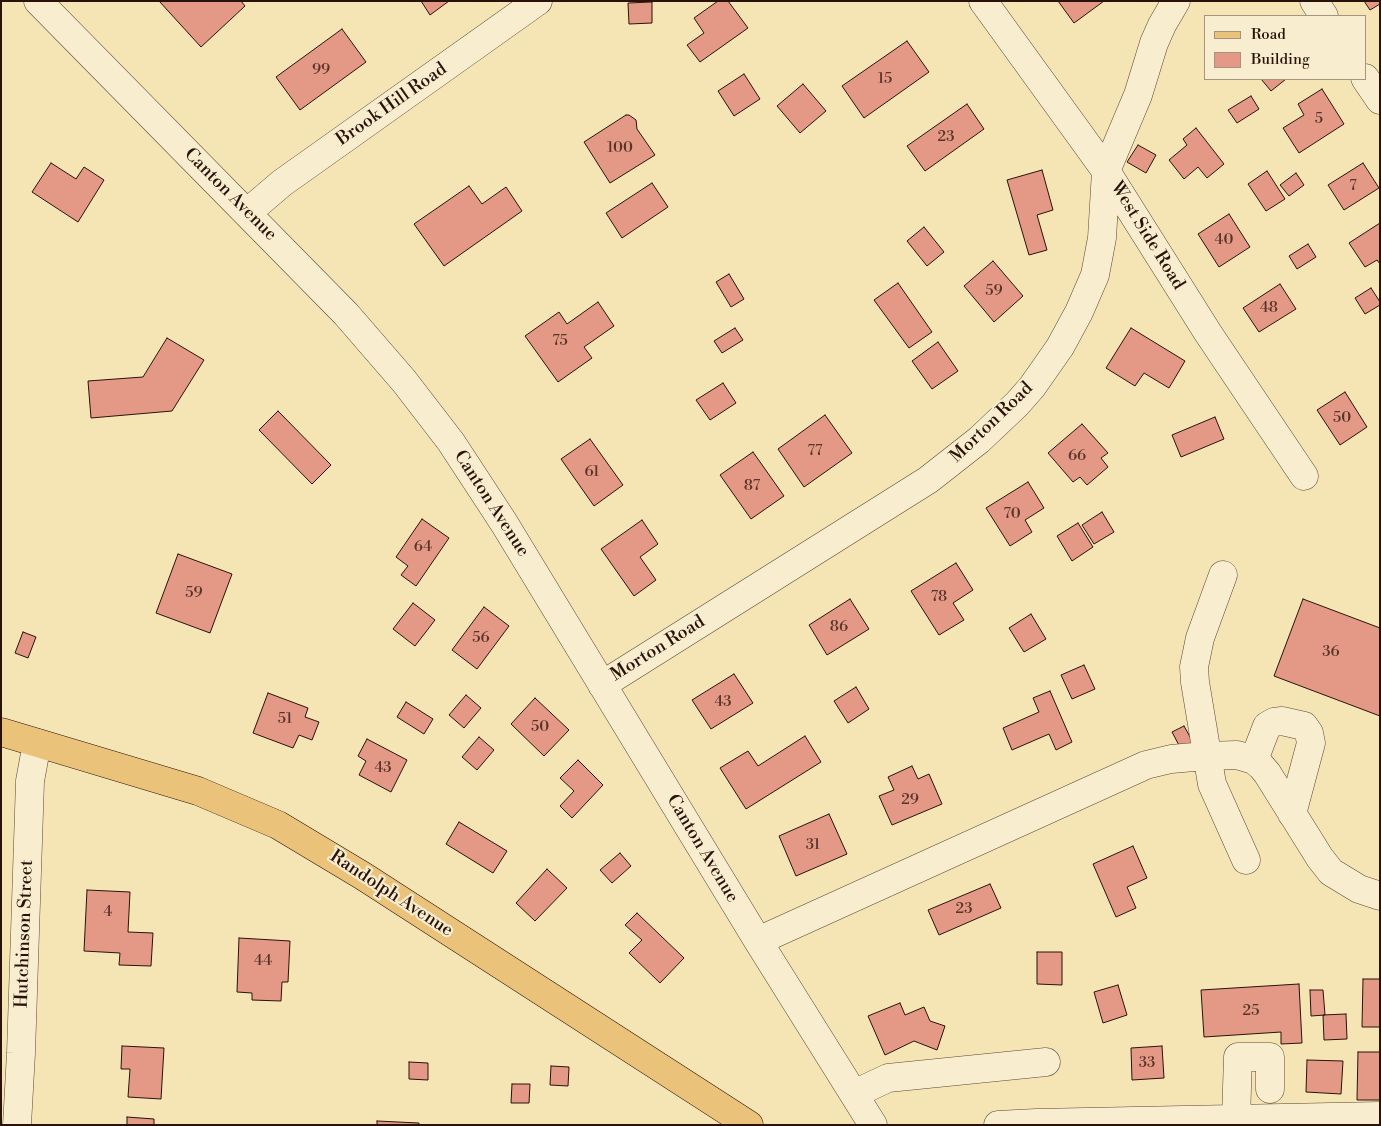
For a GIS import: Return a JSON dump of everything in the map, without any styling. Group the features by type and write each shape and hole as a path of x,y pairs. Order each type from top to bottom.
{"main road":[{"name":"Randolph Avenue","path":"1,732 198,791 278,825 334,857 749,1125"}],"street":[{"name":"Canton Avenue","path":"38,1 248,212 346,314 404,381 440,427 504,523 758,941 873,1125"},
{"name":"Brook Hill Road","path":"248,212 282,183 538,1"},
{"name":"West Side Road","path":"983,1 1106,171 1208,333 1304,476"},
{"name":"Morton Road","path":"602,685 928,480 979,440 1032,387 1060,348 1079,312 1095,275 1102,238 1106,171 1138,94 1154,43 1176,1"},
{"path":"1314,1 1323,15"},
{"path":"1366,79 1380,100"},
{"path":"1223,575 1200,638 1194,667 1194,682 1212,784 1246,860"},
{"path":"1254,760 1267,726 1274,722 1304,726 1309,733 1310,743 1292,814"},
{"name":"Hutchinson Street","path":"16,1125 22,1053 30,782 37,743"},
{"path":"758,941 1146,765 1171,759 1206,756 1237,755 1254,760 1267,773 1320,858 1331,872 1359,889 1380,896"},
{"path":"1236,1119 1238,1057 1270,1057 1270,1089"},
{"path":"850,1088 888,1078 1046,1062"},
{"name":"Canton Avenue","path":"850,1088 854,1103 850,1125"},
{"path":"998,1125 1036,1122 1380,1116"}],"building":[{"path":"159,1 241,1 245,6 201,47"},
{"path":"421,1 449,1 430,15"},
{"path":"718,1 728,1 748,28 700,62 687,45 704,33 694,18"},
{"path":"1058,1 1104,1 1074,23"},
{"path":"1364,1 1380,1 1380,4 1370,10"},
{"path":"652,2 652,23 629,24 628,3"},
{"path":"342,29 366,62 300,110 276,77"},
{"path":"907,41 929,72 864,118 842,86"},
{"path":"744,74 760,99 734,116 718,91"},
{"path":"1262,80 1285,80 1271,91"},
{"path":"803,84 826,111 800,133 777,106"},
{"path":"1322,89 1344,124 1299,153 1283,128 1304,115 1298,104"},
{"path":"1251,96 1259,109 1237,123 1228,110"},
{"path":"967,104 984,129 925,171 907,146"},
{"path":"626,115 636,120 637,129 655,155 610,183 584,142"},
{"path":"1196,128 1224,164 1207,178 1198,167 1184,179 1169,160 1187,145 1183,139"},
{"path":"1138,145 1156,155 1146,173 1127,162"},
{"path":"51,163 76,179 84,167 104,180 78,222 32,192"},
{"path":"1363,163 1379,188 1344,210 1328,185"},
{"path":"1042,170 1053,210 1037,215 1047,250 1029,255 1007,180"},
{"path":"1267,171 1285,199 1266,211 1248,184"},
{"path":"1296,173 1304,185 1289,196 1280,185"},
{"path":"652,183 668,207 622,238 606,213"},
{"path":"469,186 482,204 506,187 522,211 444,266 414,224"},
{"path":"1229,214 1250,247 1219,267 1198,234"},
{"path":"1380,223 1380,264 1377,260 1365,267 1349,243"},
{"path":"924,227 944,252 927,266 907,241"},
{"path":"1308,244 1316,257 1297,269 1289,256"},
{"path":"993,261 1023,296 994,322 964,286"},
{"path":"729,274 744,299 731,307 716,282"},
{"path":"898,283 932,332 909,348 874,300"},
{"path":"1280,284 1296,309 1259,332 1243,308"},
{"path":"1371,288 1380,305 1365,314 1355,298"},
{"path":"598,302 614,326 584,347 592,358 558,382 525,336 559,312 567,324"},
{"path":"735,328 743,340 722,353 714,341"},
{"path":"1131,328 1185,361 1169,388 1144,373 1135,386 1106,368"},
{"path":"167,338 204,360 172,411 91,418 88,381 143,377"},
{"path":"938,342 958,371 932,389 912,361"},
{"path":"723,383 736,403 710,420 696,400"},
{"path":"1345,392 1367,427 1340,445 1317,410"},
{"path":"278,411 331,465 312,484 259,430"},
{"path":"825,415 852,453 804,487 778,449"},
{"path":"1215,417 1224,439 1181,457 1172,435"},
{"path":"1082,424 1108,453 1101,458 1108,467 1087,485 1080,477 1073,482 1048,453"},
{"path":"590,439 623,485 594,506 561,459"},
{"path":"753,452 784,496 751,519 720,475"},
{"path":"1028,482 1044,508 1025,520 1032,532 1010,546 986,508"},
{"path":"1102,512 1114,532 1094,544 1082,525"},
{"path":"422,519 449,538 416,586 401,575 408,566 396,557"},
{"path":"642,520 658,544 640,557 656,580 634,596 601,549"},
{"path":"1078,523 1093,547 1072,561 1057,536"},
{"path":"178,554 232,574 210,633 156,613"},
{"path":"956,563 973,590 953,603 964,620 939,635 911,591"},
{"path":"850,599 869,629 827,655 809,625"},
{"path":"1303,599 1380,628 1380,716 1274,676"},
{"path":"413,603 435,620 415,646 393,629"},
{"path":"484,607 509,626 477,669 452,650"},
{"path":"1031,614 1046,639 1024,652 1009,628"},
{"path":"23,632 36,637 28,658 15,653"},
{"path":"1084,665 1095,689 1072,699 1061,675"},
{"path":"734,674 753,703 711,729 692,700"},
{"path":"856,687 869,709 848,723 834,701"},
{"path":"1050,691 1072,742 1056,750 1049,734 1012,750 1003,728 1039,712 1033,698"},
{"path":"268,693 308,708 305,717 319,722 312,740 299,735 293,748 253,733"},
{"path":"466,695 481,708 464,728 449,715"},
{"path":"535,698 569,730 544,756 511,724"},
{"path":"406,702 433,719 424,734 397,717"},
{"path":"1184,726 1194,744 1182,751 1172,732"},
{"path":"805,736 821,762 746,809 720,768 748,751 758,766"},
{"path":"479,737 494,750 477,770 462,757"},
{"path":"367,739 407,760 391,792 359,775 366,761 358,756"},
{"path":"578,760 603,785 572,818 560,806 574,791 560,778"},
{"path":"912,766 918,779 929,774 942,804 892,825 879,796 894,790 888,777"},
{"path":"829,814 847,854 796,876 779,836"},
{"path":"459,822 507,851 493,873 446,844"},
{"path":"1133,846 1147,878 1127,887 1136,908 1116,917 1093,864"},
{"path":"620,853 631,866 612,883 600,870"},
{"path":"547,869 567,888 535,921 516,903"},
{"path":"990,884 1001,908 939,935 928,910"},
{"path":"87,890 130,892 128,932 153,933 151,966 119,965 120,953 84,951"},
{"path":"637,913 684,958 660,983 629,953 642,940 625,925"},
{"path":"239,938 290,941 288,982 282,982 281,1001 252,1000 252,993 237,992"},
{"path":"1037,952 1062,952 1062,985 1037,984"},
{"path":"1363,979 1380,979 1380,1027 1362,1027"},
{"path":"1299,984 1302,1043 1281,1044 1281,1032 1204,1037 1201,990"},
{"path":"1118,985 1127,1015 1103,1023 1094,992"},
{"path":"1310,990 1323,990 1325,1015 1311,1016"},
{"path":"900,1003 905,1015 924,1007 930,1021 945,1026 937,1050 914,1041 885,1055 868,1016"},
{"path":"1346,1014 1347,1039 1324,1040 1323,1015"},
{"path":"122,1046 164,1048 161,1099 128,1097 130,1069 121,1069"},
{"path":"1162,1046 1164,1078 1132,1080 1131,1048"},
{"path":"1358,1052 1380,1052 1380,1100 1357,1100"},
{"path":"1307,1060 1343,1061 1341,1094 1306,1092"},
{"path":"409,1062 428,1063 428,1080 409,1079"},
{"path":"551,1066 569,1067 568,1086 550,1085"},
{"path":"512,1084 530,1084 529,1103 511,1103"},
{"path":"127,1117 154,1119 154,1125 127,1125"},
{"path":"377,1121 419,1123 419,1125 377,1125"}]}
